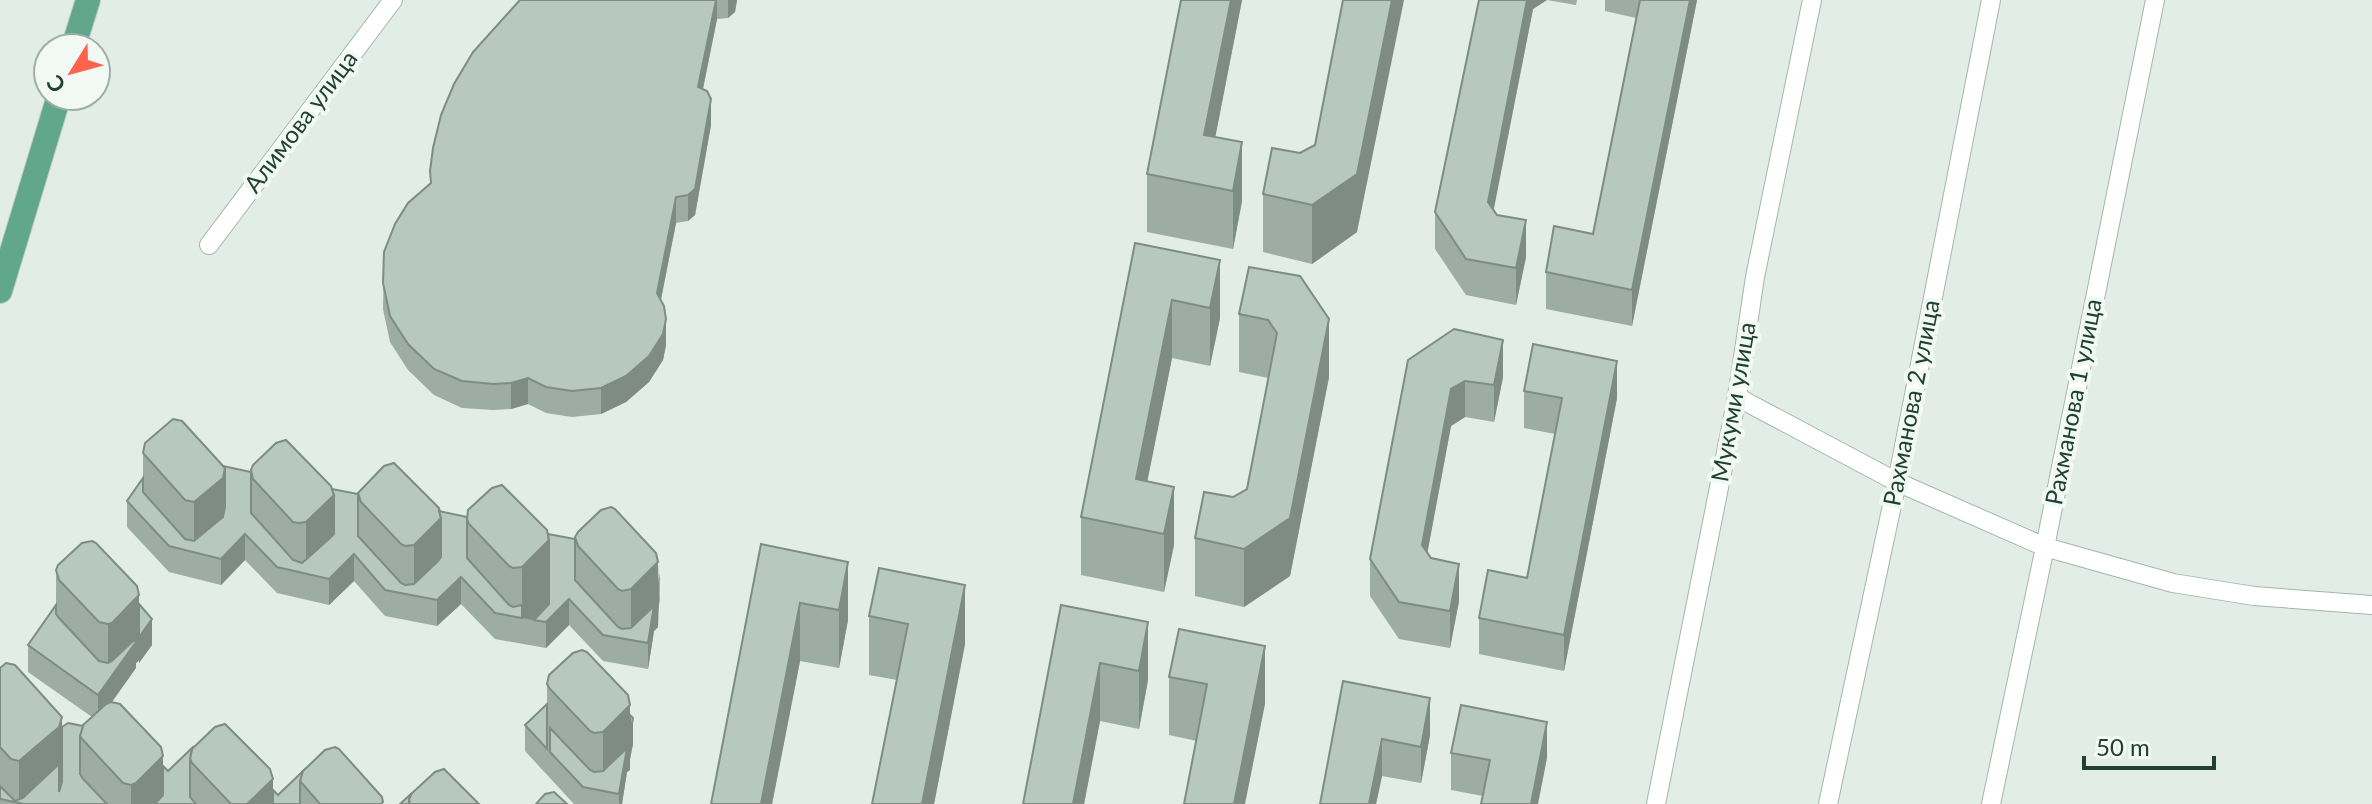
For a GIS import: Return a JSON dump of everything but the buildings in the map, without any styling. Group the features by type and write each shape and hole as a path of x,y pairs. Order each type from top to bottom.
{"main road":[{"path":"78,32 88,0"},
{"path":"0,291 54,112"}],"street":[{"name":"Алимова улица","path":"209,245 393,0"},
{"name":"Мукуми улица","path":"1656,804 1737,397 1755,277 1812,0"},
{"name":"Рахманова 2 улица","path":"1828,804 1897,482 1991,0"},
{"name":"Рахманова 1 улица","path":"1991,804 2155,0"},
{"path":"1737,397 1897,482 2045,547 2173,583 2254,596 2372,605"}]}
